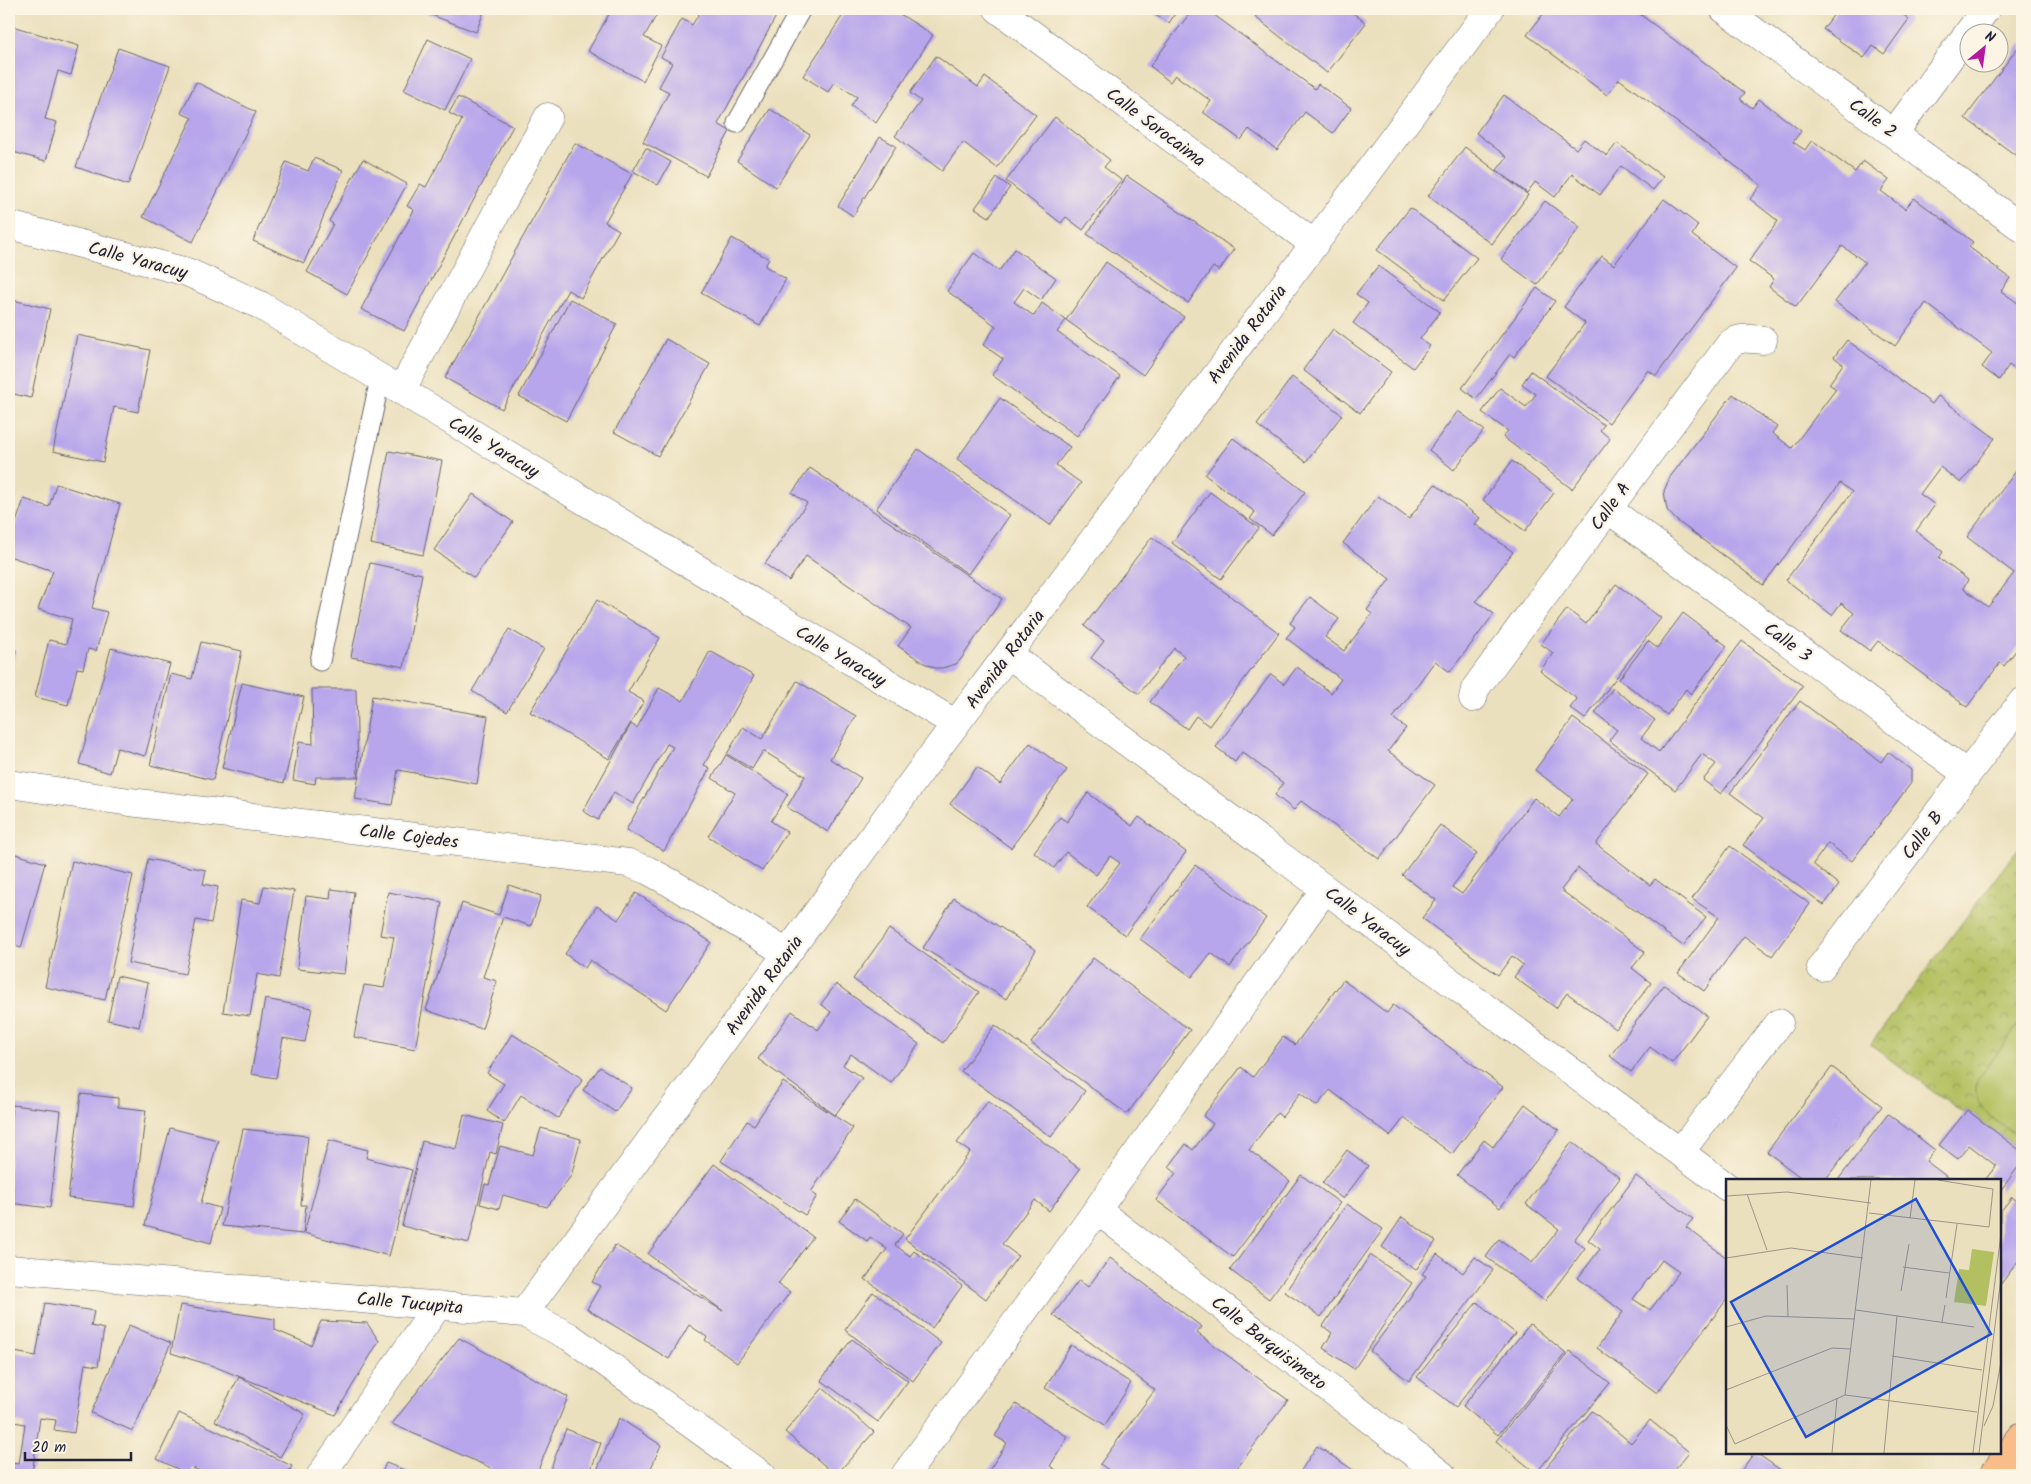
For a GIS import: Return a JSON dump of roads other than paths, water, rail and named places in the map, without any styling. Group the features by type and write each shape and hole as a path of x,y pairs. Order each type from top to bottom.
{"main road":[{"path":"1993,1475 2022,1436"}],"street":[{"name":"Calle Sorocaima","path":"998,9 1314,244"},
{"name":"Avenida Rotaria","path":"524,1313 956,724 1490,9"},
{"name":"Calle 2","path":"1724,9 2022,228"},
{"path":"1894,133 1986,9"},
{"path":"391,385 548,117"},
{"name":"Calle Yaracuy","path":"9,225 186,272 260,305 956,724"},
{"name":"Calle A","path":"1473,698 1475,689 1480,682 1730,344 1735,340 1743,338 1763,340"},
{"name":"Calle 3","path":"1608,509 1967,774"},
{"name":"Calle Yaracuy","path":"1008,654 1726,1186"},
{"name":"Calle B","path":"1821,967 2022,702"},
{"name":"Calle Cojedes","path":"9,784 130,802 628,863 647,870 671,883 787,953"},
{"path":"905,1475 1097,1210 1325,889"},
{"path":"1680,1152 1779,1023"},
{"name":"Calle Barquisimeto","path":"1097,1210 1442,1475"},
{"name":"Calle Tucupita","path":"9,1269 524,1313 570,1337 762,1475"},
{"path":"321,1475 438,1305"}],"lane":[{"path":"737,124 801,9"},
{"path":"320,661 391,385"}]}
